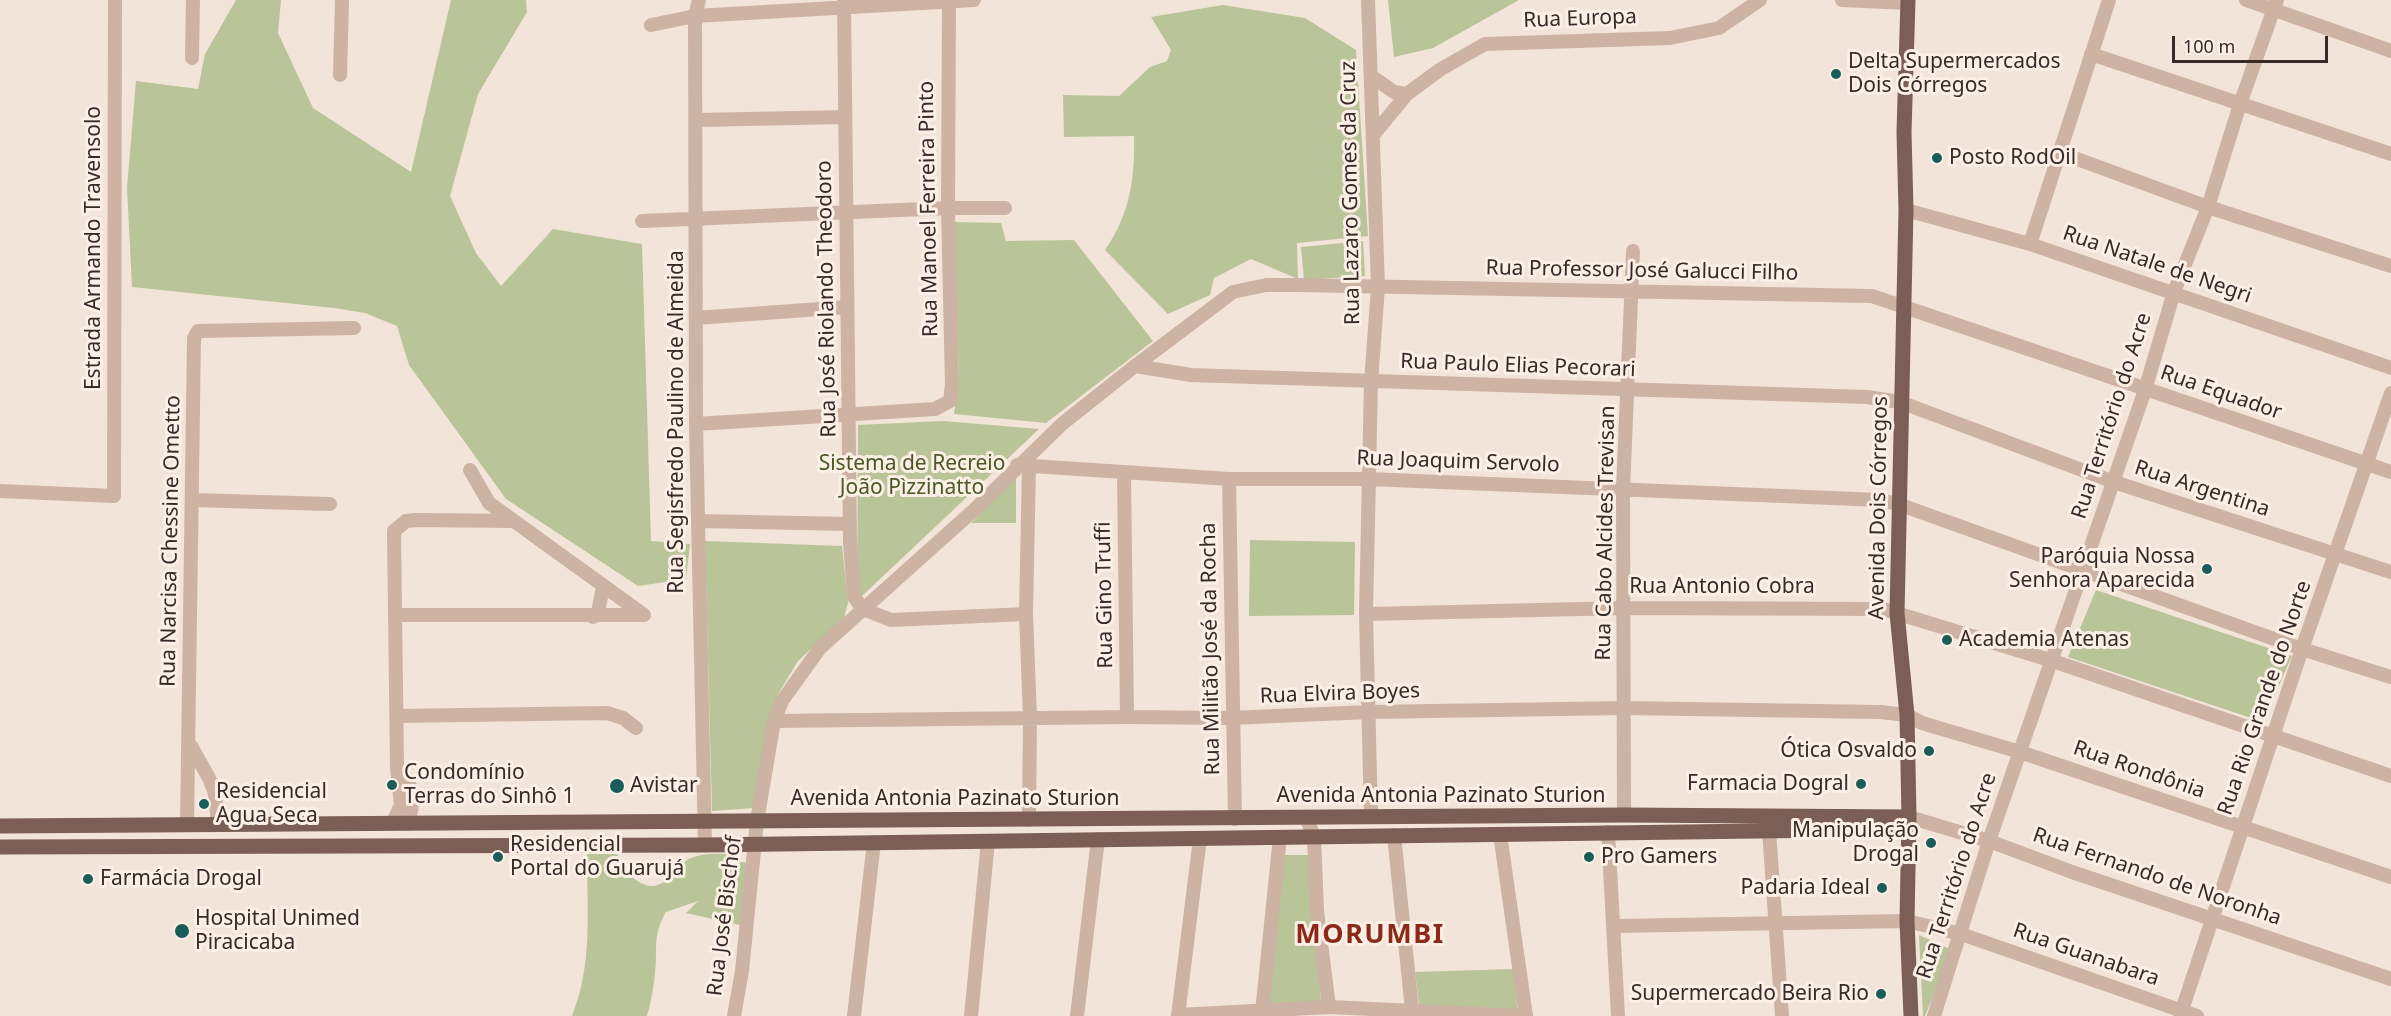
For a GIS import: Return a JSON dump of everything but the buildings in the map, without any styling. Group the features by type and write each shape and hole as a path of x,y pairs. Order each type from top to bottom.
{"main road":[{"name":"Avenida Dois Córregos","path":"1908,1 1897,613 1907,715 1909,823 1907,921 1911,1016"},
{"name":"Avenida Antonia Pazinato Sturion","path":"0,826 1624,815 1909,823"},
{"path":"1593,816 1608,832 1624,815"},
{"path":"1200,838 1208,823 1235,819"},
{"name":"Avenida Antonia Pazinato Sturion","path":"0,846 705,845 1769,830 1909,823"},
{"path":"342,845 348,835 349,824"},
{"path":"398,845 407,836 400,824"},
{"path":"0,846 8,837 86,837 99,825"}],"street":[{"name":"Estrada Armando Travensolo","path":"0,491 114,496 115,0"},
{"path":"192,0 192,58"},
{"path":"340,75 342,0"},
{"name":"Rua Segisfredo Paulino de Almeida","path":"699,0 696,16 696,424 705,845"},
{"path":"651,25 696,16 844,4 974,0"},
{"name":"Rua Lazaro Gomes da Cruz","path":"1368,0 1378,287 1371,382 1366,614 1371,818"},
{"name":"Rua Europa","path":"1374,134 1407,94 1441,69 1485,44 1670,38 1719,28 1760,0"},
{"path":"1842,0 1908,1"},
{"path":"2030,244 2109,0"},
{"path":"2246,0 2276,5 2391,51"},
{"name":"Rua Manoel Ferreira Pinto","path":"850,413 935,410 950,401 952,384 948,208 949,1"},
{"name":"Rua José Riolando Theodoro","path":"844,4 850,524 854,597 863,609"},
{"name":"Rua Território do Acre","path":"1934,1016 1989,841 2145,390 2174,292 2208,207 2240,104 2276,5"},
{"path":"2091,54 2391,154"},
{"path":"1371,76 1394,92 1407,94"},
{"path":"696,120 845,117"},
{"path":"2058,153 2208,207 2391,266"},
{"path":"642,221 948,208 1005,208"},
{"name":"Rua Natale de Negri","path":"1906,210 2030,244 2391,368"},
{"name":"Rua Cabo Alcides Trevisan","path":"1624,815 1623,490 1629,390 1633,250"},
{"name":"Rua Professor José Galucci Filho","path":"1023,465 1062,424 1233,292 1266,285 1872,296 1903,305"},
{"name":"Rua Equador","path":"1903,305 2145,390 2391,472"},
{"path":"696,318 847,307"},
{"name":"Rua Narcisa Chessine Ometto","path":"187,825 190,744 194,338 198,331 354,328"},
{"name":"Rua Paulo Elias Pecorari","path":"1135,366 1191,375 1867,397 1900,402"},
{"name":"Rua Rio Grande do Norte","path":"2181,1014 2211,918 2302,649 2337,555 2365,463 2391,393"},
{"name":"Rua Argentina","path":"1900,402 2114,482 2391,572"},
{"path":"696,424 850,413"},
{"path":"1023,465 1030,717 1029,820"},
{"name":"Rua Joaquim Servolo","path":"1023,465 1229,479 1368,479 1880,500 1898,504 2302,649 2391,677"},
{"name":"Rua José Bischof","path":"734,1016 742,971 757,821 774,721 782,701 820,648 1023,465"},
{"path":"396,615 592,617 644,615 489,503 470,470"},
{"name":"Rua Gino Truffi","path":"1124,473 1127,717"},
{"name":"Rua Militão José da Rocha","path":"1229,479 1235,819"},
{"path":"192,500 330,504"},
{"path":"400,824 412,805 412,785 398,767 394,531 406,521 417,520 514,521"},
{"path":"698,521 850,524"},
{"path":"592,617 598,612 603,587"},
{"name":"Rua Antonio Cobra","path":"1366,614 1625,608 1883,609 2053,661 2391,776"},
{"path":"863,609 891,620 1026,614"},
{"name":"Rua Elvira Boyes","path":"774,721 1030,717 1232,718 1369,712 1624,708 1907,715"},
{"path":"396,716 607,713 623,718 636,728"},
{"name":"Rua Rondônia","path":"1907,715 1922,723 2020,752 2391,877"},
{"name":"Rua Narcisa Chessine Ometto","path":"190,744 215,793 218,825"},
{"path":"1306,818 1314,836 1317,911 1329,1007"},
{"name":"Rua Fernando de Noronha","path":"1909,823 1989,841 2072,872 2391,979"},
{"path":"1769,830 1782,1016"},
{"path":"1608,832 1618,1016"},
{"path":"1200,838 1178,1016 1262,1012 1286,1014 1329,1007 1524,1016 1500,834"},
{"path":"1394,835 1412,1010"},
{"path":"1262,1012 1280,837"},
{"path":"1077,1016 1098,839"},
{"path":"971,1016 988,841"},
{"path":"854,1016 874,842"},
{"name":"Rua Guanabara","path":"1614,926 1907,921 1961,934 2181,1014 2197,1016"}],"green space":[{"path":"236,0 281,0 278,33 313,108 411,172 451,0 526,0 527,12 478,94 450,196 476,253 501,286 553,229 642,244 651,541 690,544 686,579 638,586 506,499 409,365 397,326 365,313 334,308 132,287 127,188 136,81 198,89 205,54"},
{"path":"1388,0 1519,0 1433,48 1394,57"},
{"path":"1223,5 1305,18 1356,50 1368,236 1297,243 1298,279 1251,259 1214,278 1210,295 1168,314 1105,250 1120,223 1129,196 1134,136 1064,137 1063,95 1119,96 1150,67 1167,61 1171,50 1151,17"},
{"path":"954,222 1001,223 1006,241 1074,240 1153,341 1046,423 954,414 959,377"},
{"path":"1363,241 1365,276 1304,280 1301,247"},
{"name":"Sistema de Recreio João Pìzzinatto","path":"943,421 1039,429 862,596 857,592 858,425"},
{"path":"1016,476 1016,523 971,523"},
{"path":"1250,540 1355,542 1354,615 1249,616"},
{"path":"705,541 842,546 848,603 844,618 798,661 778,694 754,808 712,811"},
{"path":"2096,590 2292,656 2263,722 2068,657"},
{"path":"587,854 617,854 636,880 654,886 668,879 685,861 696,856 738,854 740,862 750,863 740,925 686,913 698,901 666,912 657,935 654,984 647,1016 572,1016 579,997 586,957"},
{"path":"1284,855 1309,855 1321,1002 1266,1005"},
{"path":"1919,935 1952,950 1925,1016 1923,1016"},
{"path":"1513,969 1518,1012 1419,1005 1415,972"}],"place":[{"name":"Delta Supermercados Dois Córregos","path":"1836,74"},
{"name":"Posto RodOil","path":"1937,158"},
{"name":"Paróquia Nossa Senhora Aparecida","path":"2207,569"},
{"name":"Academia Atenas","path":"1947,640"},
{"name":"Ótica Osvaldo","path":"1929,751"},
{"name":"Farmacia Dogral","path":"1861,784"},
{"name":"Condomínio Terras do Sinhô 1","path":"392,785"},
{"name":"Avistar","path":"617,786"},
{"name":"Residencial Agua Seca","path":"204,804"},
{"name":"Manipulação Drogal","path":"1931,843"},
{"name":"Residencial Portal do Guarujá","path":"498,857"},
{"name":"Pro Gamers","path":"1589,857"},
{"name":"Farmácia Drogal","path":"88,879"},
{"name":"Padaria Ideal","path":"1882,888"},
{"name":"Hospital Unimed Piracicaba","path":"182,931"},
{"name":"Supermercado Beira Rio","path":"1881,994"}],"district":[{"name":"MORUMBI","path":"1370,935"}]}
